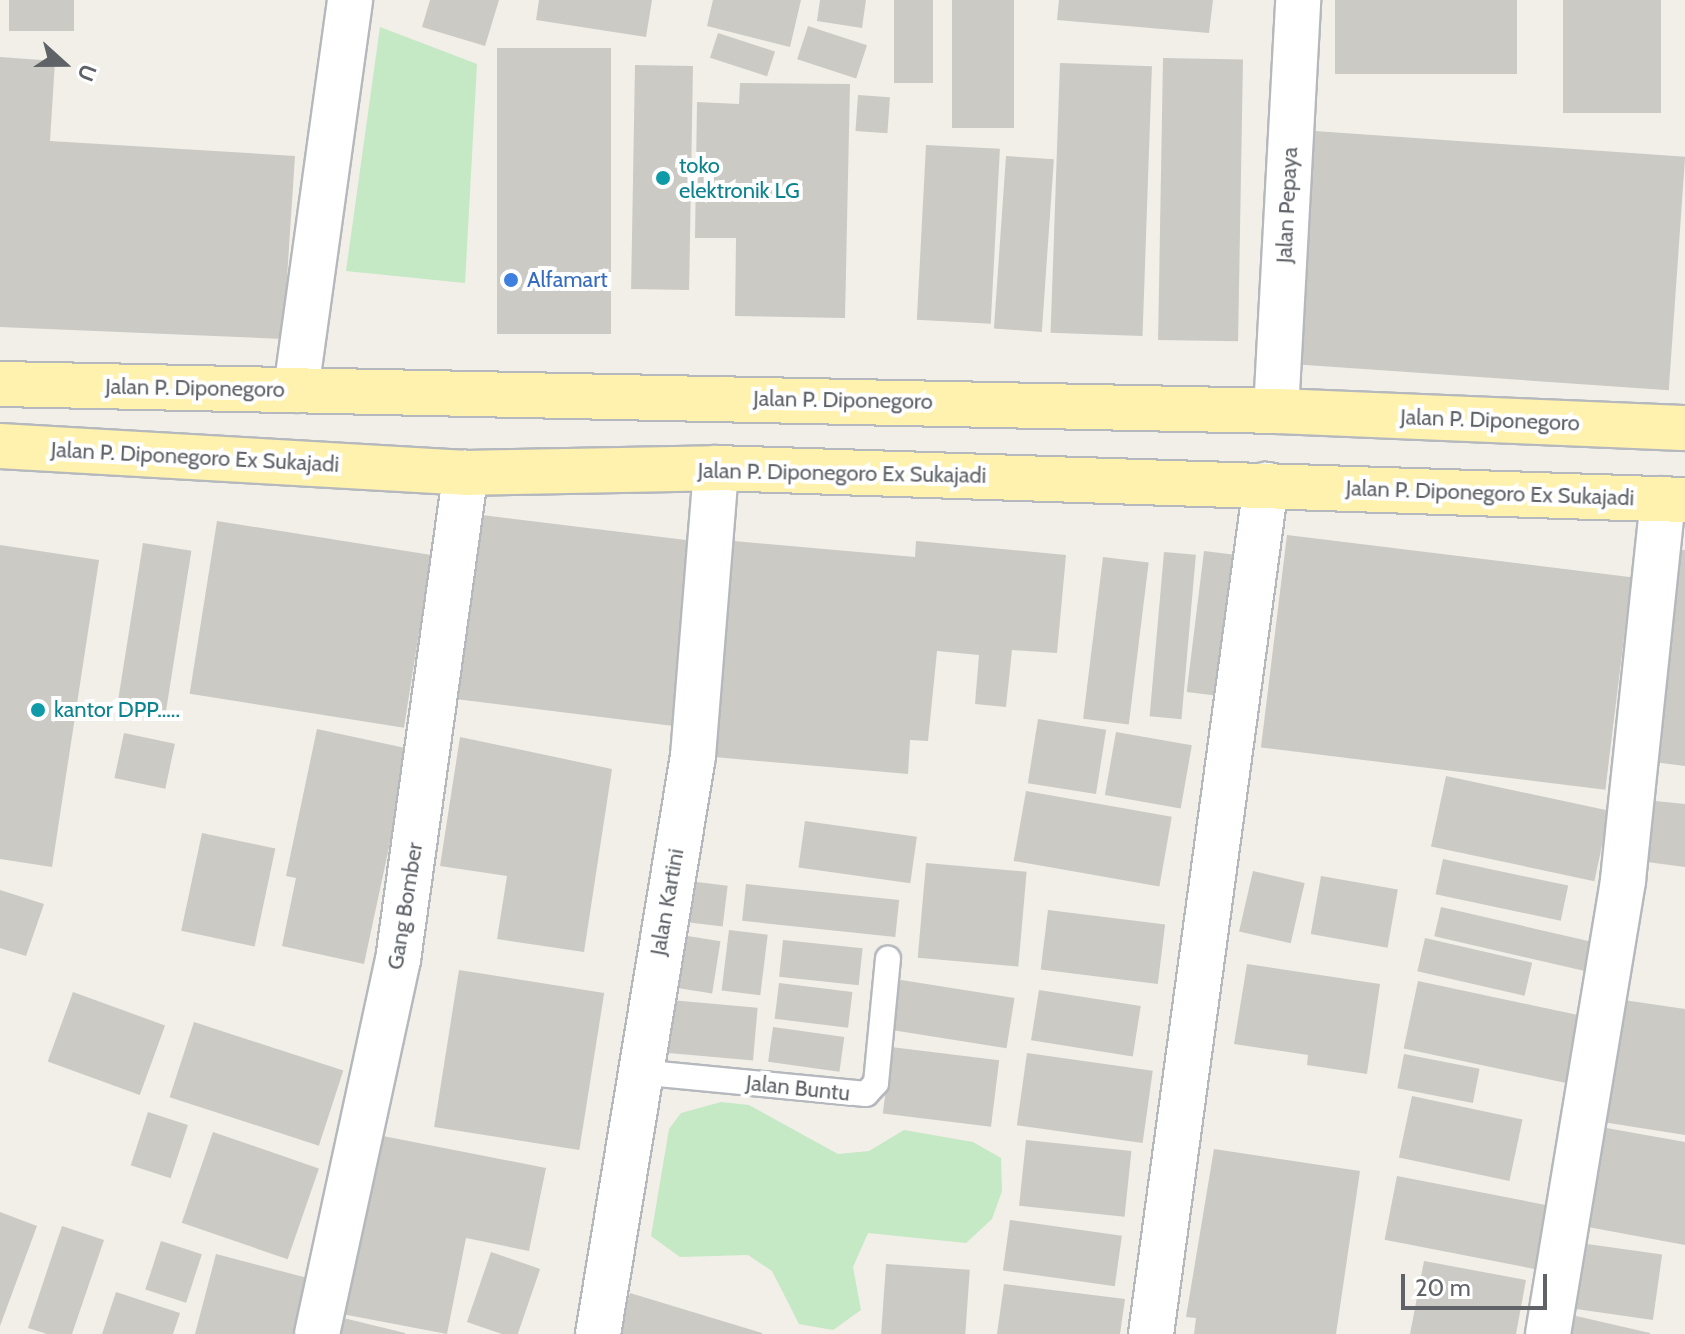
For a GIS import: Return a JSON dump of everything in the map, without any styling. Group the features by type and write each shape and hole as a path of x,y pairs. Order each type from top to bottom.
{"main road":[{"name":"Jalan P. Diponegoro","path":"0,384 1276,411 1685,428"},
{"name":"Jalan P. Diponegoro Ex Sukajadi","path":"0,446 466,473 716,468 1674,499"}],"street":[{"path":"296,390 350,0"},
{"name":"Jalan Pepaya","path":"1276,411 1298,0"},
{"name":"Jalan Kartini","path":"598,1334 638,1072 693,756 716,468"},
{"name":"Gang Bomber","path":"317,1334 336,1273 398,960 466,473"},
{"path":"1151,1334 1266,485"},
{"path":"1548,1334 1623,880 1674,499"}],"lane":[{"name":"Jalan Buntu","path":"638,1072 866,1094 876,1083 888,959"}],"green space":[{"path":"380,27 477,64 465,283 346,271"},
{"path":"721,1102 749,1105 838,1154 869,1151 904,1130 973,1142 1001,1158 1002,1191 992,1219 966,1243 868,1233 853,1267 861,1310 833,1330 799,1324 772,1271 748,1255 680,1257 651,1236 669,1129 681,1113"}],"building":[{"path":"9,0 74,0 74,31 9,31"},
{"path":"430,0 499,0 485,46 422,27"},
{"path":"539,0 652,0 646,37 536,20"},
{"path":"713,0 801,0 790,47 707,26"},
{"path":"820,0 866,0 862,28 817,21"},
{"path":"894,0 933,0 933,83 894,83"},
{"path":"952,0 1014,0 1014,128 952,128"},
{"path":"1059,0 1213,0 1209,33 1057,20"},
{"path":"1335,0 1517,0 1517,74 1335,74"},
{"path":"1563,0 1661,0 1661,113 1563,113"},
{"path":"808,26 867,45 856,78 797,59"},
{"path":"718,33 775,52 767,76 710,58"},
{"path":"497,48 611,48 611,334 497,334"},
{"path":"0,57 55,61 50,141 295,156 283,339 0,327"},
{"path":"1163,58 1243,59 1238,341 1158,340"},
{"path":"1060,63 1152,66 1143,336 1051,333"},
{"name":"toko elektronik LG","path":"635,65 693,66 689,290 631,289"},
{"path":"740,83 850,84 845,318 735,316 736,238 695,238 697,102 739,104"},
{"path":"858,95 890,97 887,133 855,131"},
{"path":"1315,131 1685,157 1669,390 1299,364"},
{"path":"926,145 1000,149 991,324 917,320"},
{"path":"1006,156 1054,159 1042,332 994,329"},
{"path":"474,514 696,541 674,726 451,699"},
{"path":"217,521 431,555 404,728 190,694"},
{"path":"1287,535 1631,577 1605,790 1261,747"},
{"path":"734,541 915,557 916,541 1066,555 1057,653 1012,650 1006,707 975,704 979,655 937,651 928,741 910,740 908,774 714,757"},
{"path":"143,543 191,551 165,719 116,711"},
{"name":"kantor DPP.....","path":"0,545 99,560 52,867 0,859"},
{"path":"1671,548 1685,550 1685,766 1646,761"},
{"path":"1204,551 1239,555 1221,696 1187,692"},
{"path":"1164,552 1196,555 1181,719 1150,716"},
{"path":"1103,557 1149,563 1129,724 1083,719"},
{"path":"1038,719 1106,730 1096,794 1028,783"},
{"path":"317,729 410,749 364,964 282,946 296,878 286,876"},
{"path":"1116,732 1192,745 1181,808 1105,795"},
{"path":"124,733 175,744 165,789 114,778"},
{"path":"460,737 612,769 584,952 497,939 507,876 440,866"},
{"path":"1446,776 1609,811 1594,881 1431,846"},
{"path":"1026,791 1172,817 1159,887 1014,861"},
{"path":"1655,801 1685,804 1685,867 1647,862"},
{"path":"805,821 917,837 910,883 798,868"},
{"path":"202,833 275,849 255,946 181,931"},
{"path":"1443,859 1568,886 1561,921 1436,894"},
{"path":"926,863 1027,872 1018,966 918,958"},
{"path":"1253,871 1305,883 1291,943 1239,931"},
{"path":"1321,876 1398,890 1388,948 1311,934"},
{"path":"680,880 728,886 723,927 675,921"},
{"path":"746,884 899,900 895,937 742,921"},
{"path":"0,890 44,904 26,956 0,948"},
{"path":"1441,907 1597,943 1590,972 1434,936"},
{"path":"1048,910 1165,924 1158,984 1041,970"},
{"path":"729,930 768,935 760,995 722,991"},
{"path":"675,934 720,941 712,994 667,986"},
{"path":"1425,938 1532,963 1525,996 1417,971"},
{"path":"783,940 863,948 859,985 779,977"},
{"path":"1247,964 1380,984 1367,1074 1307,1065 1308,1055 1234,1044"},
{"path":"459,970 604,993 579,1150 434,1127"},
{"path":"895,979 1015,998 1007,1048 887,1029"},
{"path":"1418,981 1587,1017 1573,1084 1404,1048"},
{"path":"779,983 852,992 848,1028 775,1019"},
{"path":"1039,990 1141,1006 1133,1056 1031,1040"},
{"path":"73,992 165,1026 140,1095 48,1062"},
{"path":"1610,998 1685,1009 1685,1135 1590,1120"},
{"path":"659,999 758,1008 753,1060 654,1052"},
{"path":"194,1022 343,1071 319,1146 170,1097"},
{"path":"773,1027 844,1037 839,1072 768,1062"},
{"path":"891,1047 999,1060 991,1127 883,1114"},
{"path":"1027,1053 1153,1071 1143,1143 1017,1125"},
{"path":"1404,1054 1480,1069 1473,1103 1397,1088"},
{"path":"1412,1096 1523,1119 1509,1181 1399,1158"},
{"path":"148,1112 188,1125 171,1178 131,1165"},
{"path":"1595,1126 1685,1142 1685,1245 1577,1225"},
{"path":"213,1132 319,1168 288,1259 182,1223"},
{"path":"378,1135 546,1168 529,1251 466,1238 447,1334 342,1314"},
{"path":"1026,1140 1131,1151 1125,1217 1019,1206"},
{"path":"1214,1149 1360,1171 1336,1334 1194,1334 1196,1318 1186,1317"},
{"path":"1397,1176 1548,1205 1536,1269 1385,1240"},
{"path":"0,1212 37,1226 0,1326"},
{"path":"1010,1220 1122,1236 1115,1286 1003,1271"},
{"path":"62,1226 104,1240 72,1334 47,1334 28,1328"},
{"path":"161,1241 202,1254 186,1303 145,1290"},
{"path":"1573,1242 1662,1255 1653,1320 1564,1307"},
{"path":"491,1252 540,1269 518,1334 502,1334 467,1322"},
{"path":"216,1254 315,1280 301,1334 195,1334"},
{"path":"1424,1261 1526,1280 1516,1334 1410,1334"},
{"path":"886,1264 970,1270 965,1334 881,1334"},
{"path":"1004,1284 1125,1299 1120,1334 997,1334"},
{"path":"116,1292 180,1313 173,1334 102,1334"},
{"path":"630,1293 762,1333 762,1334 618,1334"},
{"path":"1563,1313 1650,1333 1650,1334 1558,1334"},
{"path":"327,1314 405,1333 405,1334 323,1334"}],"place":[{"name":"toko elektronik LG","path":"663,178"},
{"name":"Alfamart","path":"511,280"},
{"name":"kantor DPP.....","path":"38,710"}]}
